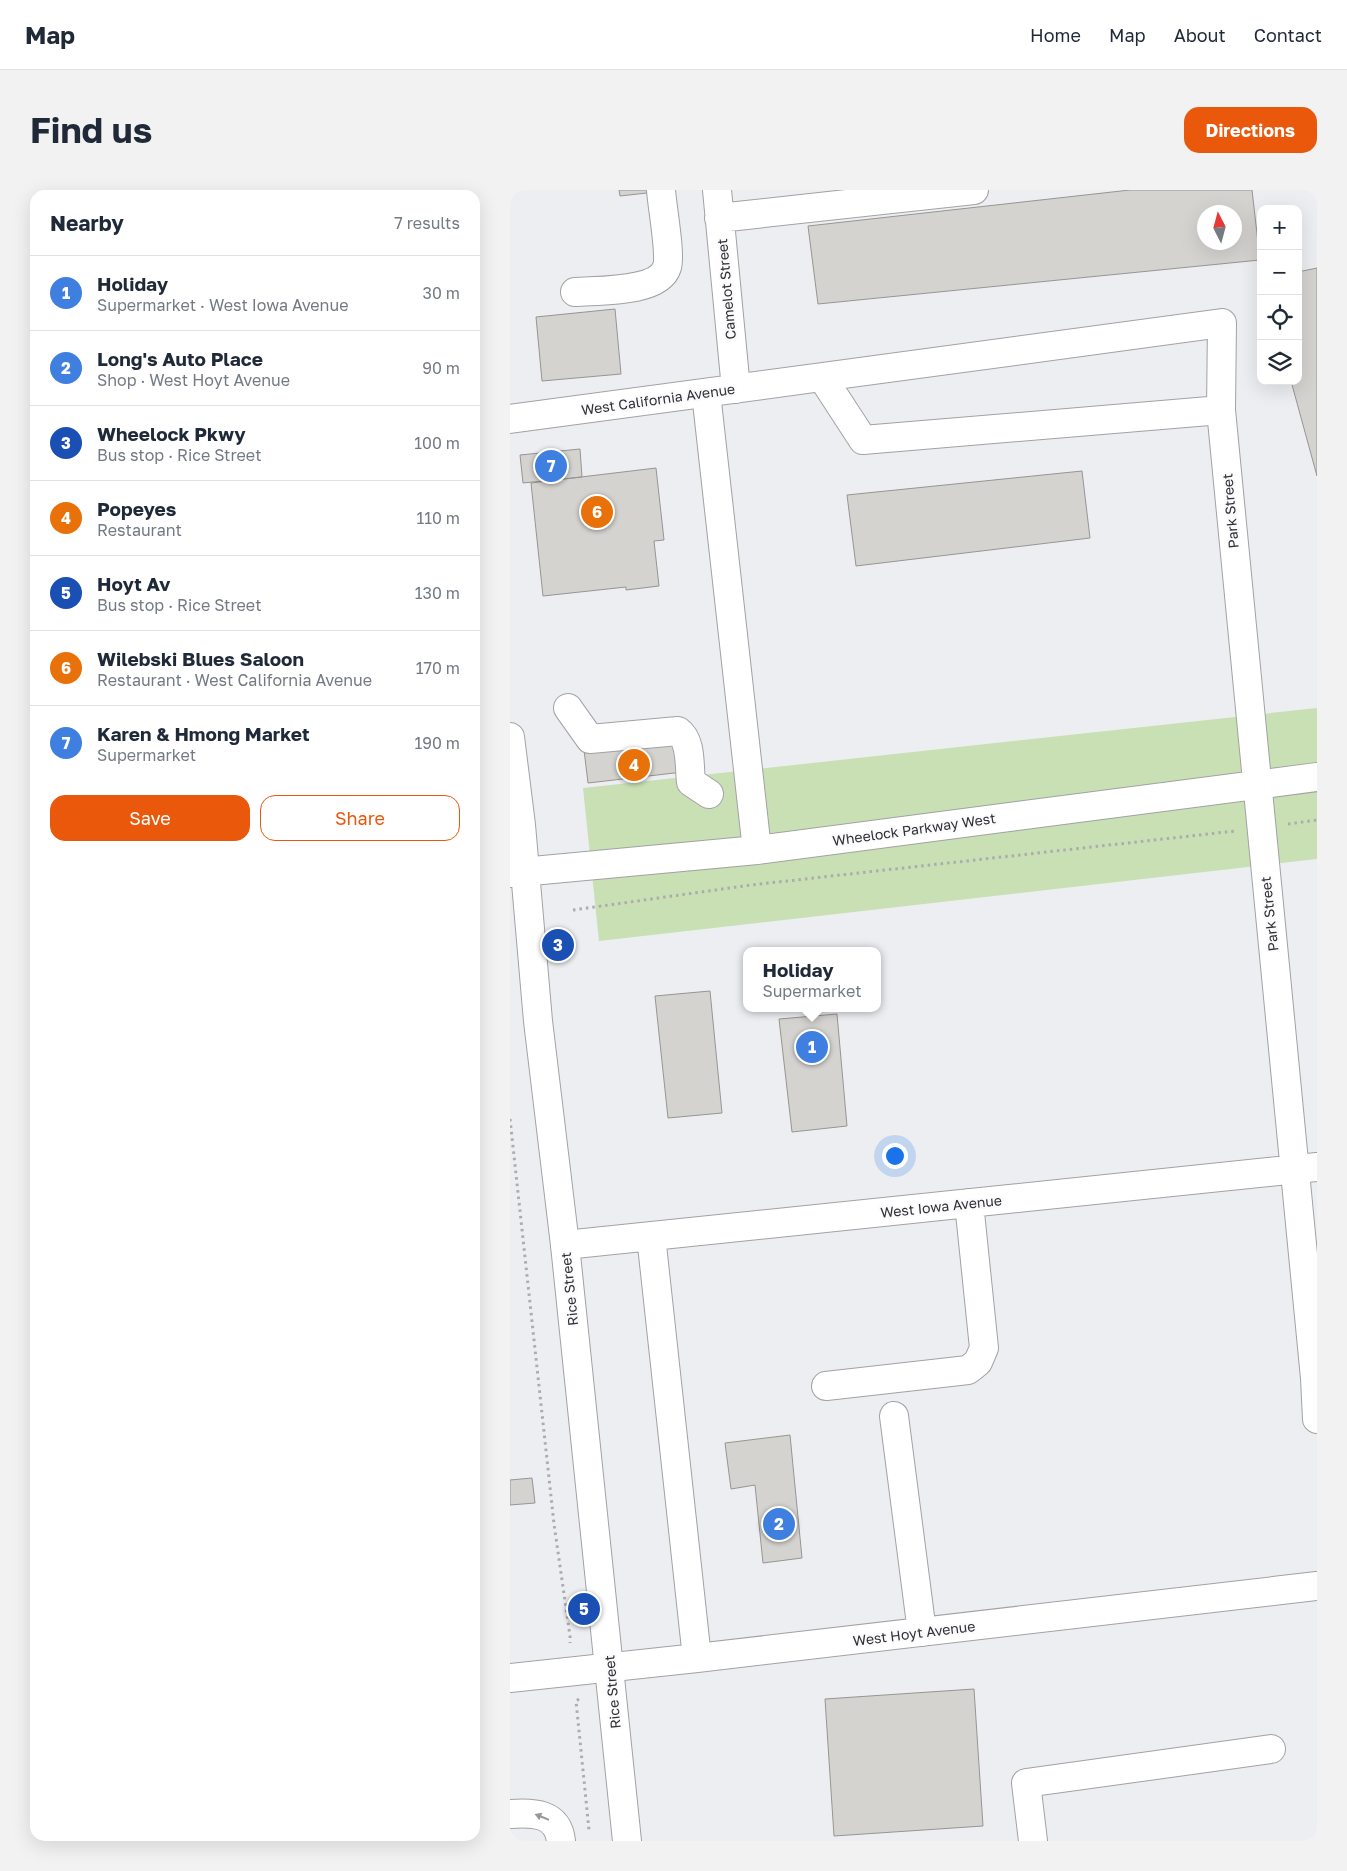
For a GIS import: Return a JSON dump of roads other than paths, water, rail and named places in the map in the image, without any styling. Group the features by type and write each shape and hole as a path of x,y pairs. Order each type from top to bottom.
{"street":[{"path":"575,292 635,288 661,278 667,267 668,256 660,190"},
{"name":"Camelot Street","path":"717,190 736,389"},
{"path":"719,218 974,190"},
{"name":"West California Avenue","path":"510,419 1222,323 1221,410"},
{"path":"813,378 863,440 1221,410"},
{"path":"706,393 757,850"},
{"name":"Park Street","path":"1221,410 1256,784 1306,1168 1317,1419"},
{"path":"568,708 590,739 678,731 686,741 691,782 709,794"},
{"name":"Rice Street","path":"510,737 518,873 565,1246 627,1841"},
{"name":"Wheelock Parkway West","path":"518,873 757,850 1317,777"},
{"name":"West Iowa Avenue","path":"565,1246 1306,1168"},
{"path":"826,1386 968,1370 978,1362 984,1348 969,1204"},
{"path":"651,1236 696,1658"},
{"path":"894,1416 922,1632"},
{"name":"West Hoyt Avenue","path":"510,1678 1317,1586"},
{"path":"1033,1841 1026,1782 1271,1749"},
{"path":"510,1814 528,1812 544,1816 554,1823 560,1833 561,1841"}],"place":[{"name":"Karen & Hmong Market","path":"551,466"},
{"name":"Wilebski Blues Saloon","path":"597,512"},
{"name":"Popeyes","path":"634,765"},
{"name":"Wheelock Pkwy","path":"558,945"},
{"name":"Holiday","path":"812,1047"},
{"name":"Long's Auto Place","path":"779,1524"},
{"name":"Hoyt Av","path":"584,1609"}]}
